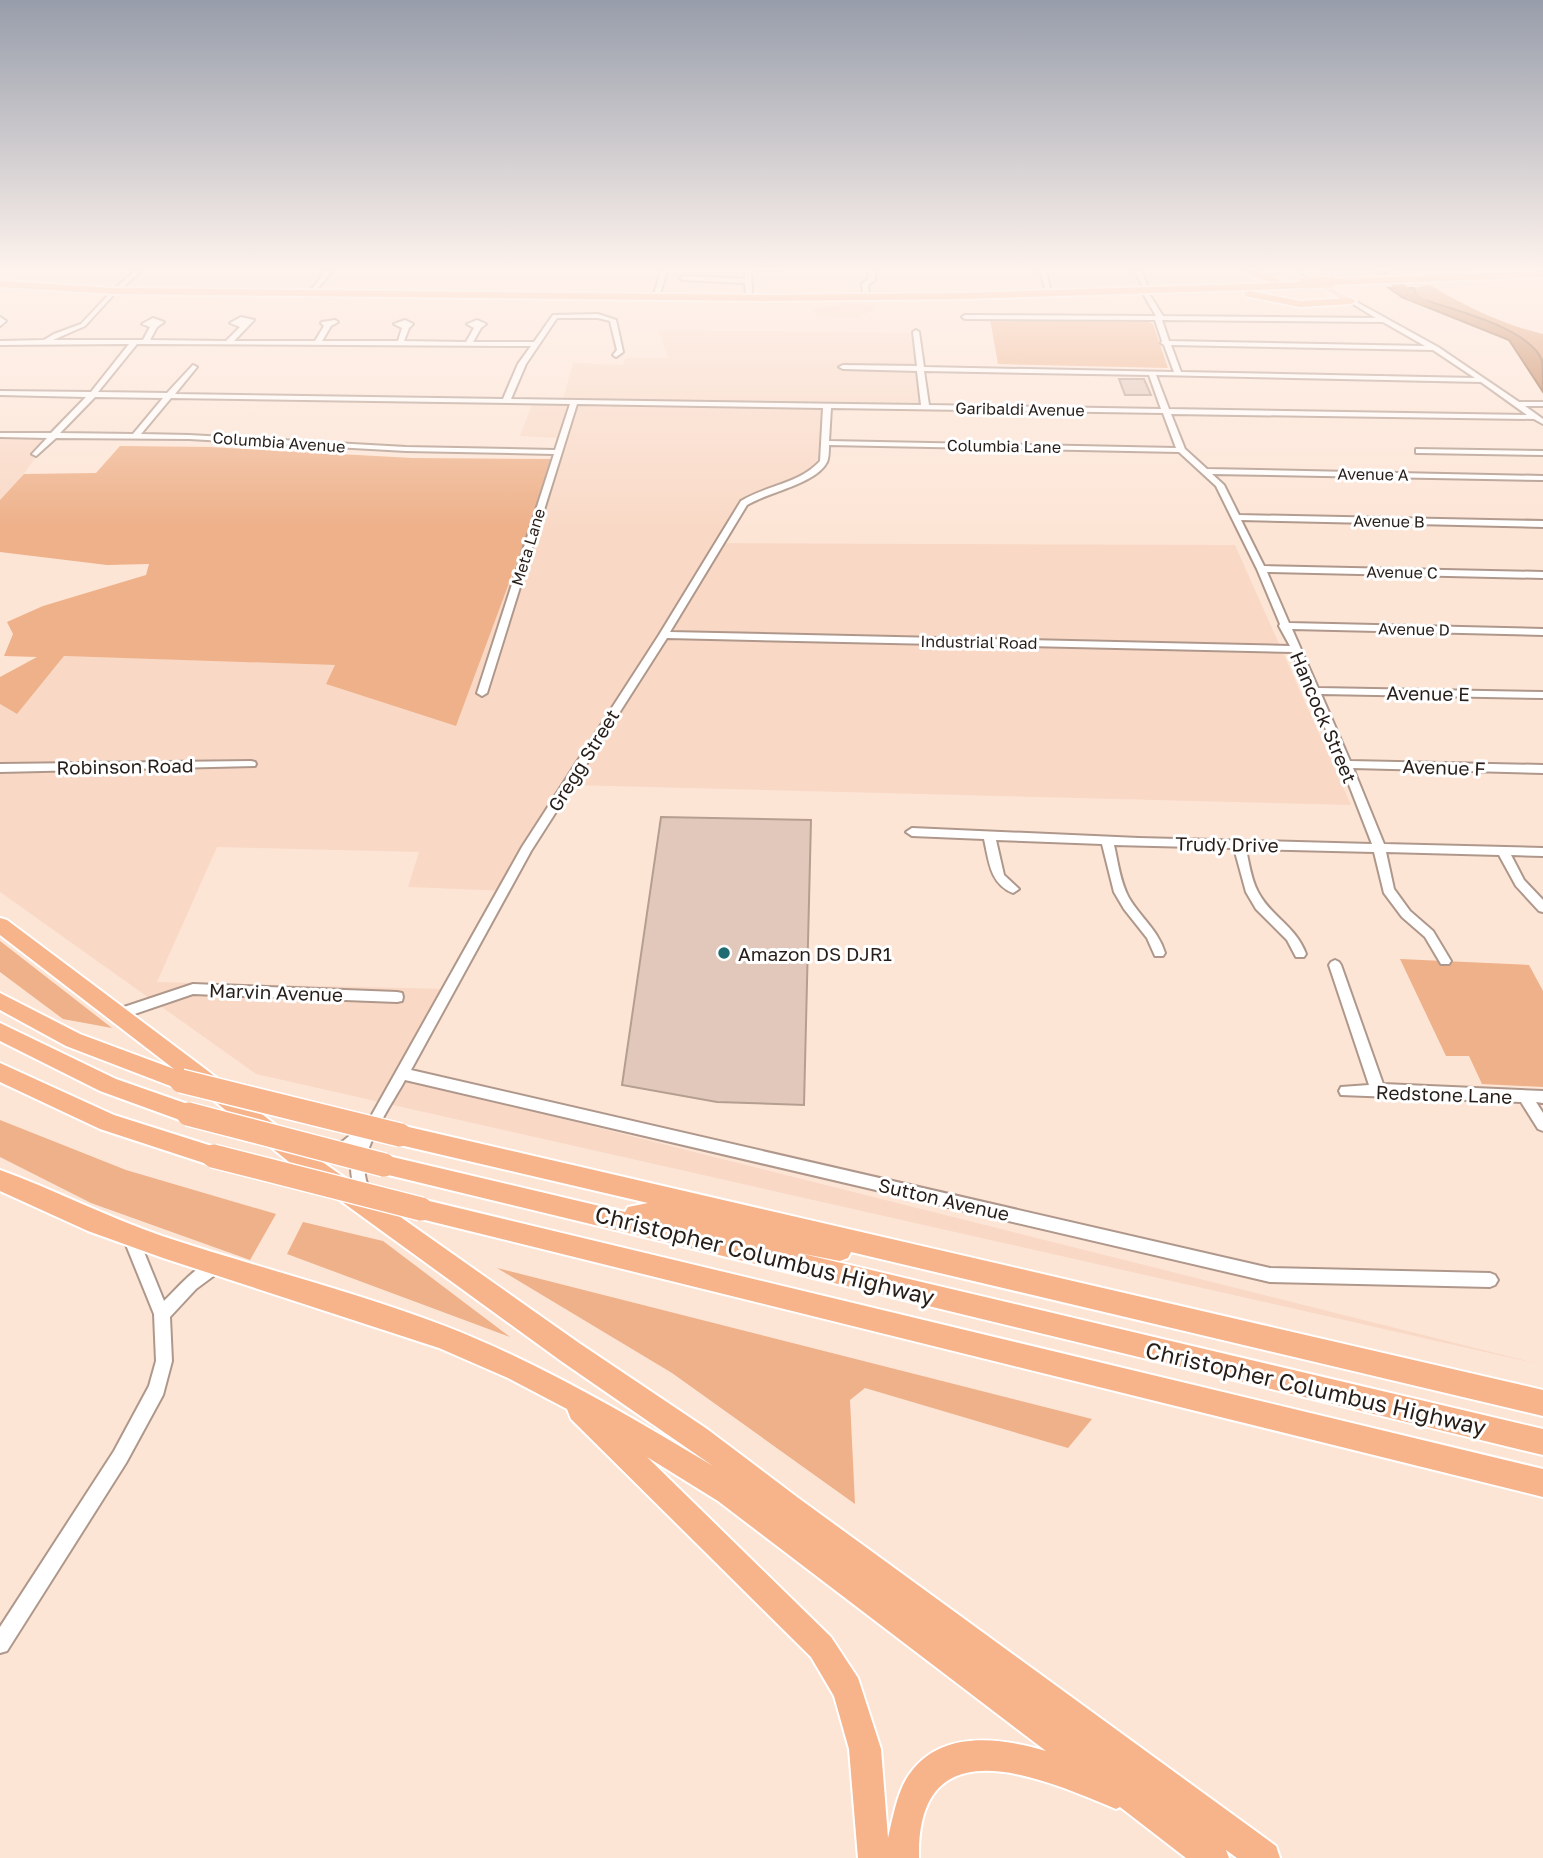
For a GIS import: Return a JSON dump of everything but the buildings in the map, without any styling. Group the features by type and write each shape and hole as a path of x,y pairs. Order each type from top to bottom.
{"highway":[{"path":"0,925 296,1155 570,1353 698,1438 797,1515 1264,1858"},
{"name":"Christopher Columbus Highway","path":"0,1001 74,1040 181,1081 400,1135 1543,1403"},
{"name":"Christopher Columbus Highway","path":"0,1031 108,1085 188,1114 384,1165 1543,1442"},
{"name":"Christopher Columbus Highway","path":"0,1073 108,1122 213,1156 1543,1483"},
{"path":"0,1180 34,1197 130,1235 442,1337 517,1369 561,1392 728,1491 1213,1858"},
{"path":"596,1214 652,1214 872,1256 974,1270"},
{"path":"561,1392 821,1647 847,1689 864,1749 874,1858"},
{"path":"903,1858 912,1803 923,1777 956,1758 989,1754 1039,1762 1141,1803"}],"street":[{"path":"36,454 93,394 125,355"},
{"path":"506,401 529,355"},
{"path":"919,355 925,407"},
{"path":"1169,355 1178,373"},
{"path":"1446,355 1539,420"},
{"path":"135,436 193,367"},
{"path":"843,367 1484,380"},
{"path":"1151,372 1181,450"},
{"name":"Garibaldi Avenue","path":"0,393 925,407 1539,420"},
{"name":"Meta Lane","path":"482,693 574,402"},
{"path":"1518,404 1543,404"},
{"path":"827,406 827,443"},
{"name":"Columbia Avenue","path":"0,435 135,436 392,448 557,452"},
{"name":"Columbia Lane","path":"827,443 1181,450"},
{"name":"Gregg Street","path":"373,1211 358,1183 357,1162 376,1120 404,1074 526,850 664,635 744,503 760,493 794,482 815,471 824,461 827,443"},
{"name":"Hancock Street","path":"1181,450 1220,485 1261,569 1346,764 1378,847 1388,890 1406,914 1429,934 1445,961"},
{"path":"1419,451 1543,453"},
{"name":"Avenue A","path":"1203,471 1543,478"},
{"name":"Avenue B","path":"1234,517 1543,524"},
{"name":"Avenue C","path":"1261,569 1543,575"},
{"name":"Avenue D","path":"1284,626 1543,632"},
{"name":"Industrial Road","path":"664,635 1295,649"},
{"name":"Avenue E","path":"1314,691 1543,695"},
{"name":"Robinson Road","path":"0,768 251,764"},
{"name":"Avenue F","path":"1346,764 1543,769"},
{"name":"Trudy Drive","path":"912,832 1543,852"},
{"path":"989,835 999,877 1013,889"},
{"path":"1107,840 1119,890 1152,933 1159,953"},
{"path":"1239,844 1251,892 1256,901 1290,933 1300,954"},
{"path":"1503,851 1520,883 1543,908"},
{"path":"1335,965 1378,1090"},
{"name":"Marvin Avenue","path":"117,1015 193,989 397,997"},
{"name":"Sutton Avenue","path":"404,1074 1270,1275 1490,1280"},
{"name":"Redstone Lane","path":"1346,1091 1543,1097"},
{"path":"1525,1097 1543,1125"},
{"name":"Gregg Street","path":"296,1155 322,1154 348,1146 376,1120"},
{"path":"0,1644 120,1457 157,1389 164,1361 162,1314 130,1235"},
{"path":"162,1314 191,1284 218,1264"}],"shaded area":[{"path":"667,355 917,355 926,408 828,407 820,464 807,473 742,502 716,543 1235,545 1351,805 572,785 506,891 408,887 419,852 217,847 157,982 447,989 396,1077 1543,1365 256,1074 0,892 0,704 17,714 64,656 336,665 326,684 456,726 560,438 520,436 533,402 562,403 573,363 623,365 625,358 668,358"},
{"path":"996,355 1163,355 1168,368 998,364"},
{"path":"1519,355 1538,355 1542,360 1543,392"},
{"path":"0,435 51,436 24,474 0,500"},
{"path":"120,446 209,447 413,458 555,459 456,726 326,684 335,665 64,656 17,714 0,704 0,677 37,657 4,656 13,634 7,622 43,606 146,575 149,564 107,565 0,552 0,500 24,474 96,473"},
{"path":"0,941 112,1028 63,1019 0,972"},
{"path":"1400,959 1529,965 1543,991 1543,1087 1482,1084 1469,1056 1446,1056"},
{"path":"0,1120 126,1170 276,1214 250,1260 91,1203 0,1157"},
{"path":"303,1222 383,1241 510,1337 287,1254"},
{"path":"497,1268 1092,1419 1068,1448 865,1388 850,1400 855,1504 672,1373"}],"place":[{"name":"Amazon DS DJR1","path":"724,953"}]}
